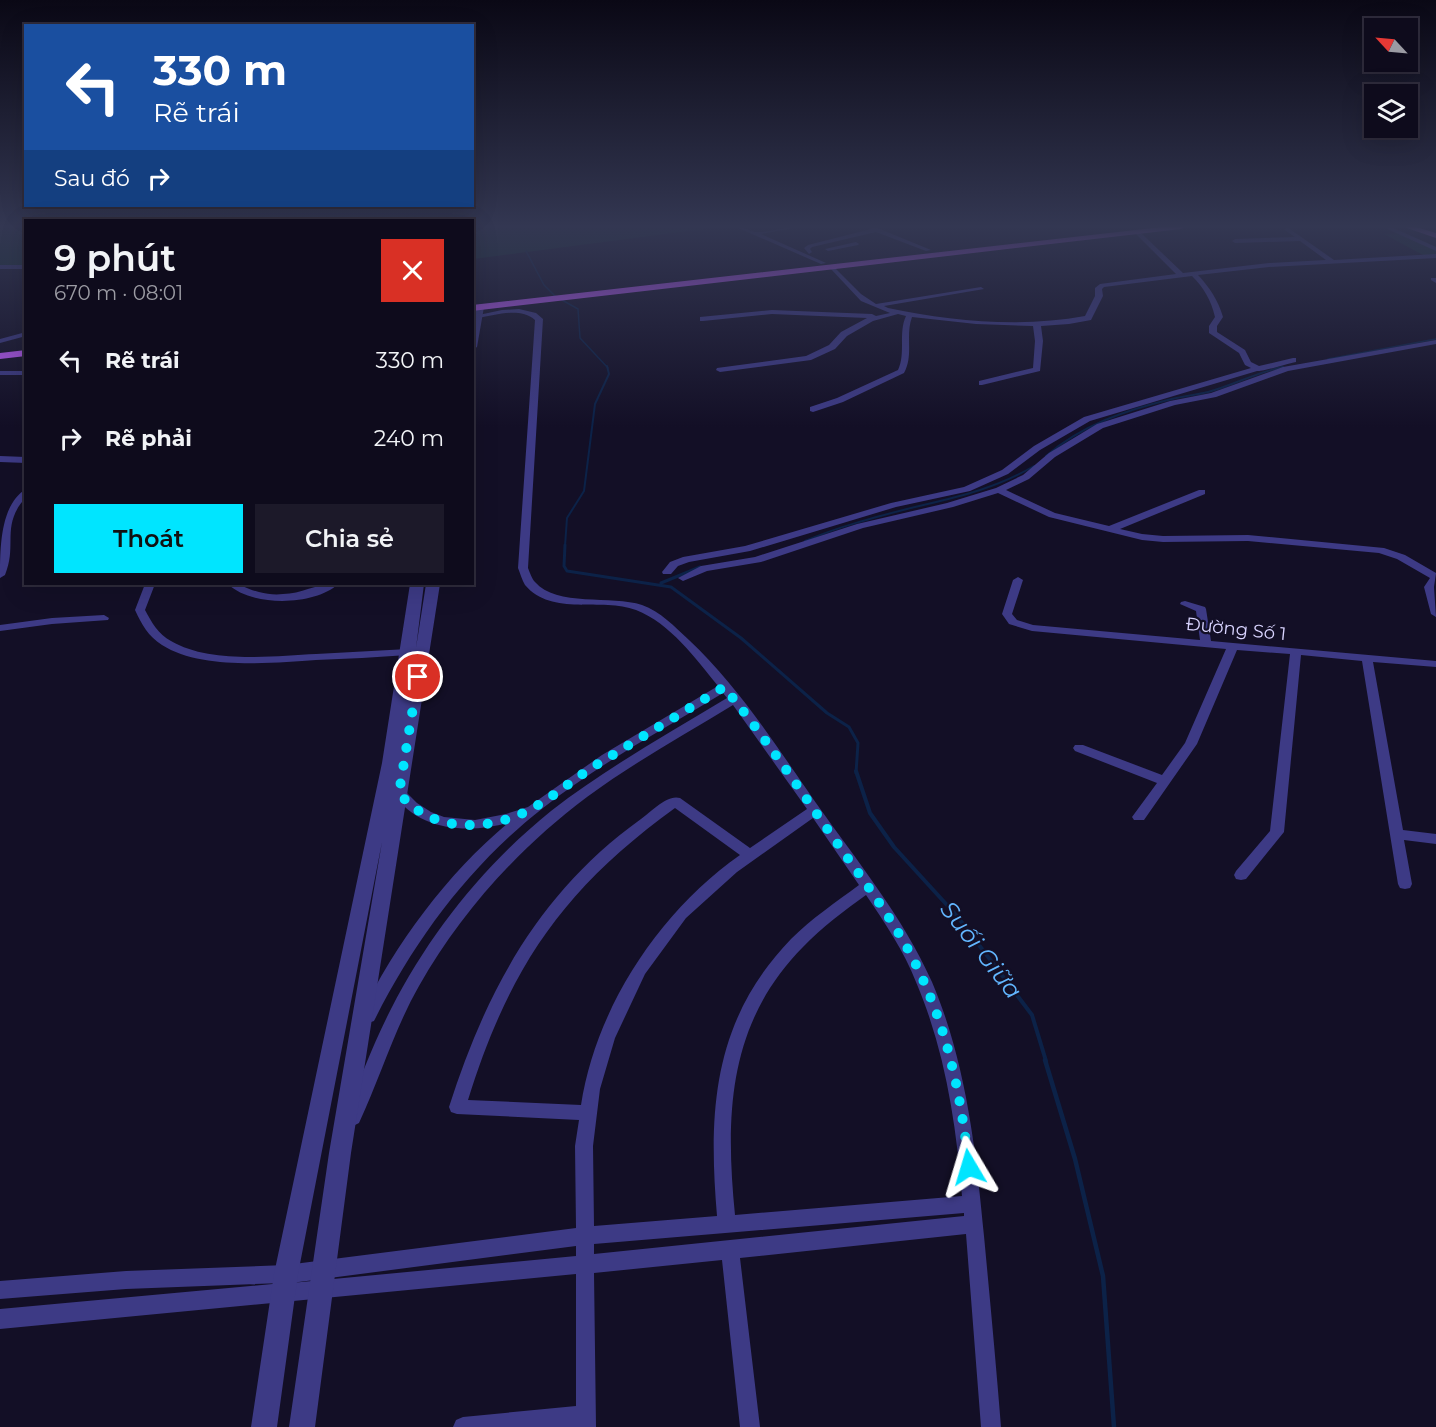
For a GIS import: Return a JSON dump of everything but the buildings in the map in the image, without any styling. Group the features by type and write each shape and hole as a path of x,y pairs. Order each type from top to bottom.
{"main road":[{"path":"476,309 585,294"},
{"path":"0,356 24,353"},
{"path":"0,362 24,360"}],"street":[{"path":"857,294 874,306 906,314 1037,325 1088,318 1099,294"},
{"path":"874,306 952,294"},
{"path":"1211,294 1216,302 1219,317 1213,326 1213,333 1242,352 1248,363 1269,374"},
{"path":"474,328 476,309 522,311 535,314 539,319 523,568 526,579 542,593 558,599 618,603 647,612 680,637 734,699 814,810 912,957 942,1031 960,1107 974,1224 991,1427"},
{"path":"703,320 772,312 876,317 906,314"},
{"path":"813,409 831,404 901,371 905,365 906,314"},
{"path":"720,370 760,366 820,354 832,347 849,331 876,317"},
{"path":"982,383 1037,369 1039,341 1037,325"},
{"path":"667,572 674,564 687,560 754,547 813,527 894,505 966,489 1005,472 1037,448 1087,419 1257,369 1436,334"},
{"path":"0,341 24,335"},
{"path":"683,578 705,568 757,560 860,526 950,505 999,490 1026,477 1052,454 1100,426 1173,403 1213,395 1269,374 1436,342"},
{"path":"0,373 24,373"},
{"path":"0,459 24,460"},
{"path":"999,490 1052,515 1154,539 1248,538 1380,550 1401,557 1436,577 1429,587 1436,614"},
{"path":"1110,529 1202,492"},
{"path":"0,575 5,566 4,522 13,504 24,494"},
{"path":"0,503 13,504"},
{"name":"Đường Số 1","path":"1018,580 1007,614 1012,622 1032,628 1436,664"},
{"path":"150,585 140,610 148,628 169,644 201,655 253,661 408,652"},
{"path":"235,585 252,594 275,597 298,596 330,585"},
{"path":"264,1427 285,1284 390,763 417,585"},
{"path":"302,1427 340,1153 433,585"},
{"path":"1185,604 1201,609 1206,644"},
{"path":"0,628 52,621 104,618"},
{"path":"1139,817 1191,744 1233,646"},
{"path":"1241,875 1277,832 1296,653"},
{"path":"1367,659 1405,884"},
{"path":"360,1031 389,977 436,909 495,843 543,802 593,767 724,687"},
{"path":"340,1153 381,1048 409,991 450,925 492,875 536,831 583,794 734,699"},
{"path":"1079,748 1165,781"},
{"path":"399,793 411,806 426,816 443,823 462,825 508,818 543,802"},
{"path":"588,1113 457,1107 487,1018 528,943 561,900 596,862 634,829 675,801 750,855"},
{"path":"463,1427 586,1421 583,1175 588,1113 607,1038 639,970 681,914 714,882 814,810"},
{"path":"1396,834 1436,839"},
{"path":"727,1225 721,1157 722,1107 730,1062 744,1021 767,979 796,944 867,887"},
{"path":"0,1319 323,1280 583,1236 972,1204"},
{"path":"323,1280 459,1275 584,1266 974,1224"},
{"path":"730,1249 750,1427"},
{"path":"0,1290 126,1280 285,1284"}],"waterway":[{"path":"553,294 556,297"},
{"path":"562,300 578,309 580,338 607,367"},
{"path":"1328,359 1436,339"},
{"path":"565,546 567,518 584,491 595,404 609,374 607,367"},
{"path":"1046,456 1074,436 1105,420 1138,408 1208,392 1283,367 1278,368"},
{"path":"805,541 855,523 988,487 1034,466"},
{"name":"Suối Giữa","path":"565,545 564,566 567,571 671,587 741,638 827,713 849,727 858,743 856,771"},
{"path":"661,583 700,567"},
{"name":"Suối Giữa","path":"856,771 870,813 894,847 957,916 1032,1015 1046,1061"},
{"name":"Suối Giữa","path":"1045,1060 1075,1159 1103,1276 1114,1427"}],"route":[{"path":"418,677 399,793 411,806 426,816 443,823 462,825 495,822 521,814 724,687 780,761 886,914 912,957 942,1031 960,1107 969,1167"}]}
